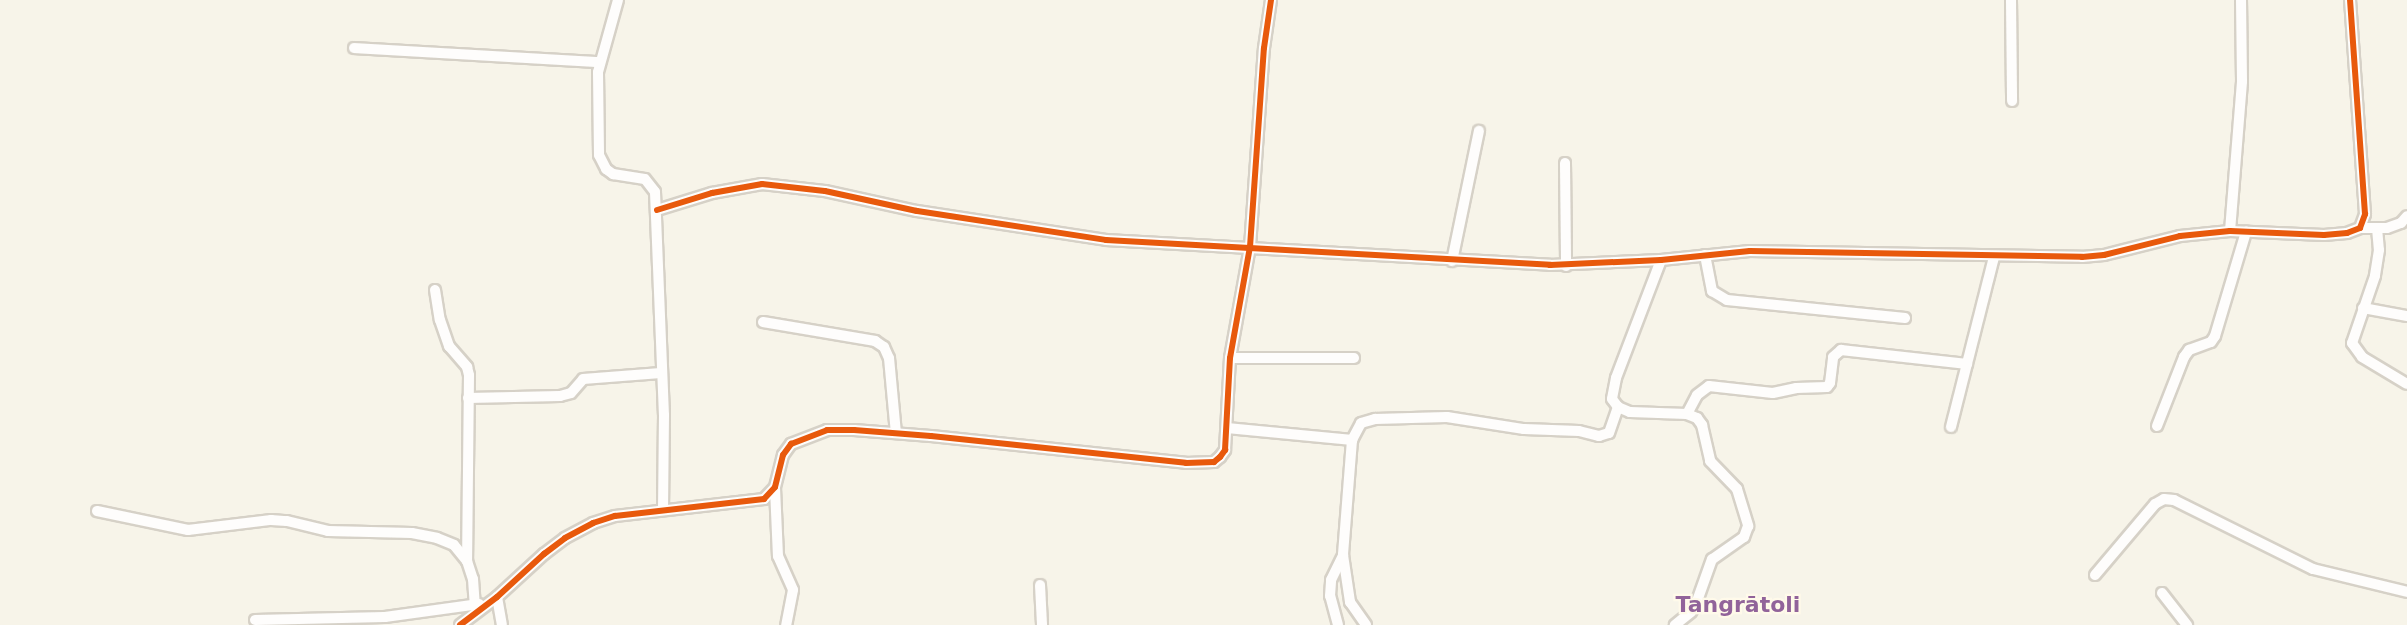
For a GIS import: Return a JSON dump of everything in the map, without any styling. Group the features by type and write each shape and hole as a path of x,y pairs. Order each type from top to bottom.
{"street":[{"path":"618,0 600,62 597,89 602,163 613,174 637,177 651,184 655,192 662,373 663,510"},
{"path":"460,625 493,600 544,554 565,538 593,523 615,516 758,501 771,494 783,455 791,444 803,438 839,429 1202,464 1214,462 1225,450 1230,358 1250,247 1264,48 1271,0"},
{"path":"2011,0 2012,100"},
{"path":"2230,231 2242,81 2241,0"},
{"path":"2350,0 2365,214 2360,228"},
{"path":"354,48 600,62"},
{"path":"1452,261 1479,131"},
{"path":"1565,163 1566,266"},
{"path":"657,210 712,193 762,184 825,190 917,211 1106,240 1566,266 1750,251 2082,257 2180,236 2230,231 2324,235 2347,233 2360,228 2387,228 2401,223 2407,216"},
{"path":"2377,228 2379,250 2377,268 2353,334 2355,351 2407,384"},
{"path":"2157,426 2184,357 2189,350 2211,342 2215,336 2246,231"},
{"path":"1705,255 1712,291 1727,300 1905,318"},
{"path":"1951,427 1994,257"},
{"path":"1660,260 1616,378 1612,399 1618,407 1630,412 1687,414 1697,418 1702,425 1710,461 1737,489 1748,532 1738,542 1712,559 1696,604 1675,625"},
{"path":"435,290 440,320 449,346 466,367 469,375 467,561 473,579 475,605"},
{"path":"2363,308 2407,316"},
{"path":"763,322 875,341 884,347 889,358 896,433"},
{"path":"1687,414 1697,395 1709,386 1773,393 1796,388 1827,387 1830,383 1833,357 1841,350 1967,364"},
{"path":"1230,358 1354,358"},
{"path":"468,398 560,396 572,393 583,379 662,373"},
{"path":"1366,625 1350,602 1343,555 1352,440 1361,423 1375,419 1447,417 1524,429 1580,431 1606,436 1618,407"},
{"path":"1227,428 1352,440"},
{"path":"775,487 778,556 794,590 786,625"},
{"path":"2095,575 2155,504 2164,500 2174,500 2313,569 2407,592"},
{"path":"98,511 188,530 271,520 287,521 328,531 412,533 437,538 454,545 467,561"},
{"path":"1338,625 1330,596 1331,580 1343,555"},
{"path":"1040,585 1042,625"},
{"path":"2162,593 2187,625"},
{"path":"255,620 385,617 475,605 493,600"},
{"path":"493,600 502,625"}],"cycle path":[{"path":"460,625 497,597 544,554 565,538 593,523 615,516 764,499 775,487 783,455 791,444 827,430 931,436 1186,463 1214,462 1225,450 1230,358 1250,247 1264,48 1271,0"},
{"path":"657,210 712,193 762,184 825,191 917,211 1106,240 1550,265 1661,260 1750,251 2082,257 2104,255 2180,236 2230,231 2324,235 2347,233 2360,228 2365,214 2350,0"}],"district":[{"name":"Tangrātoli","path":"1738,605"}]}
